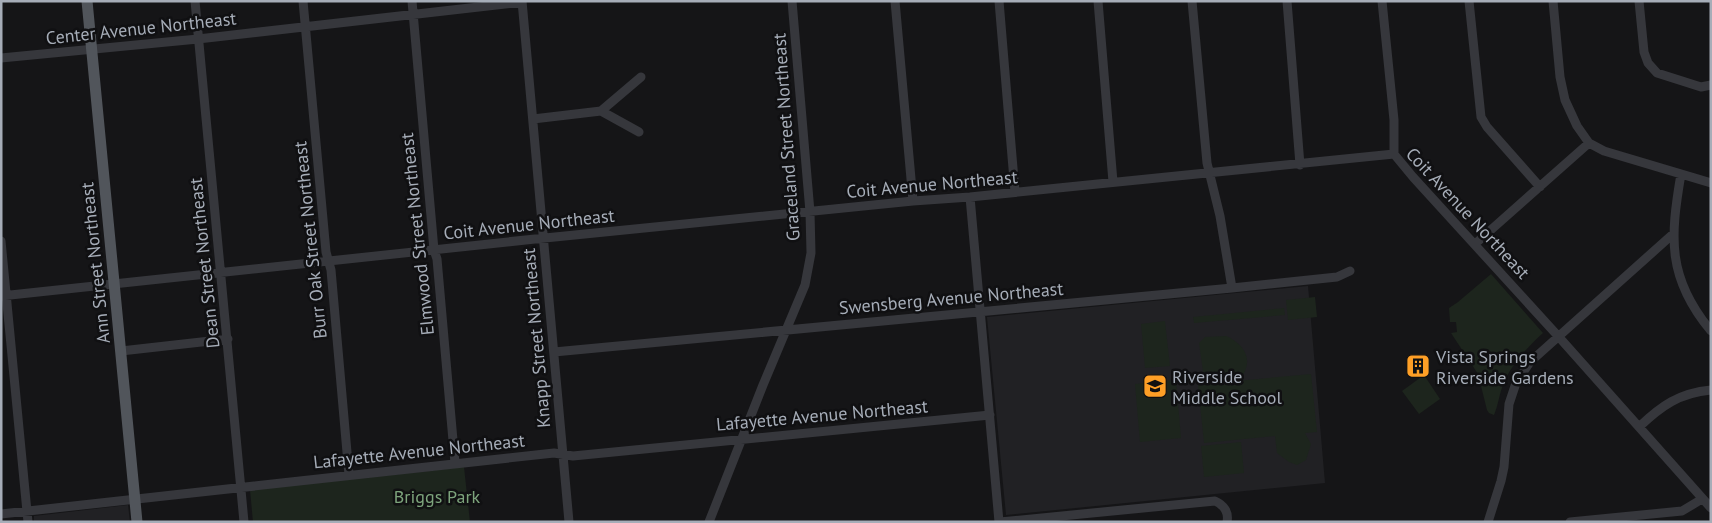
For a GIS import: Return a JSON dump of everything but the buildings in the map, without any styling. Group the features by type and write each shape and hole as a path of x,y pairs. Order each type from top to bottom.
{"main road":[{"name":"Ann Street Northeast","path":"87,1 137,522"}],"street":[{"name":"Dean Street Northeast","path":"195,1 244,522"},
{"name":"Burr Oak Street Northeast","path":"303,1 328,261 331,270 349,475"},
{"name":"Elmwood Street Northeast","path":"412,1 455,463"},
{"name":"Center Avenue Northeast","path":"1,58 198,39 522,1"},
{"name":"Knapp Street Northeast","path":"522,1 569,522"},
{"name":"Graceland Street Northeast","path":"709,522 741,439 805,285 807,274 811,244 810,212 792,1"},
{"path":"895,1 913,201"},
{"path":"999,1 1015,192"},
{"path":"1098,1 1113,182"},
{"path":"1192,1 1208,173 1220,216 1232,288"},
{"path":"1287,1 1300,165"},
{"path":"1382,1 1394,120 1394,154"},
{"path":"1468,1 1481,117 1487,127 1540,187"},
{"path":"1553,1 1560,77 1565,100 1577,126 1589,143 1604,151 1711,183"},
{"path":"1639,1 1644,52 1648,63 1657,73 1701,87 1711,85"},
{"path":"533,119 601,111 641,77"},
{"path":"601,111 639,132"},
{"path":"1475,244 1589,143"},
{"name":"Coit Avenue Northeast","path":"4,296 544,238 1300,165 1394,154 1711,508"},
{"path":"1681,174 1674,215 1673,234 1679,277 1689,300 1711,331"},
{"path":"970,197 1000,522 1215,501 1222,504 1227,513 1227,522"},
{"path":"1488,522 1501,481 1504,466 1508,404 1516,383 1530,362 1673,234"},
{"path":"1,241 4,296 28,522"},
{"name":"Swensberg Avenue Northeast","path":"554,352 1232,288 1337,277 1350,271"},
{"path":"121,351 228,339"},
{"path":"1639,427 1657,410 1672,401 1694,392 1711,390"},
{"name":"Lafayette Avenue Northeast","path":"1,514 554,453 573,456 990,415"},
{"path":"1570,522 1682,511 1702,500"}],"shaded area":[{"name":"Riverside Middle School","path":"1308,286 1325,483 1006,515 987,317"},
{"path":"128,505 130,522 34,522 34,516"}],"green space":[{"path":"1491,274 1543,333 1510,370 1503,385 1494,415 1487,410 1478,374 1451,333 1457,332 1456,322 1450,322 1449,308"},
{"path":"1315,297 1317,317 1288,320 1286,300"},
{"path":"1284,308 1285,315 1194,323 1193,317"},
{"path":"1165,321 1170,366 1145,368 1141,324"},
{"path":"1226,336 1243,349 1247,358 1245,372 1236,381 1311,374 1317,432 1305,433 1311,444 1306,460 1297,465 1289,462 1277,453 1275,436 1204,443 1198,385 1217,383 1203,372 1199,343 1205,337"},
{"path":"1424,375 1440,399 1419,414 1402,391"},
{"path":"1176,380 1181,438 1140,442 1135,384"},
{"path":"1241,442 1244,473 1204,477 1201,446"},
{"name":"Briggs Park","path":"464,467 470,522 253,522 250,490"}],"place":[{"name":"Vista Springs Riverside Gardens","path":"1418,366"},
{"name":"Riverside Middle School","path":"1155,386"}]}
